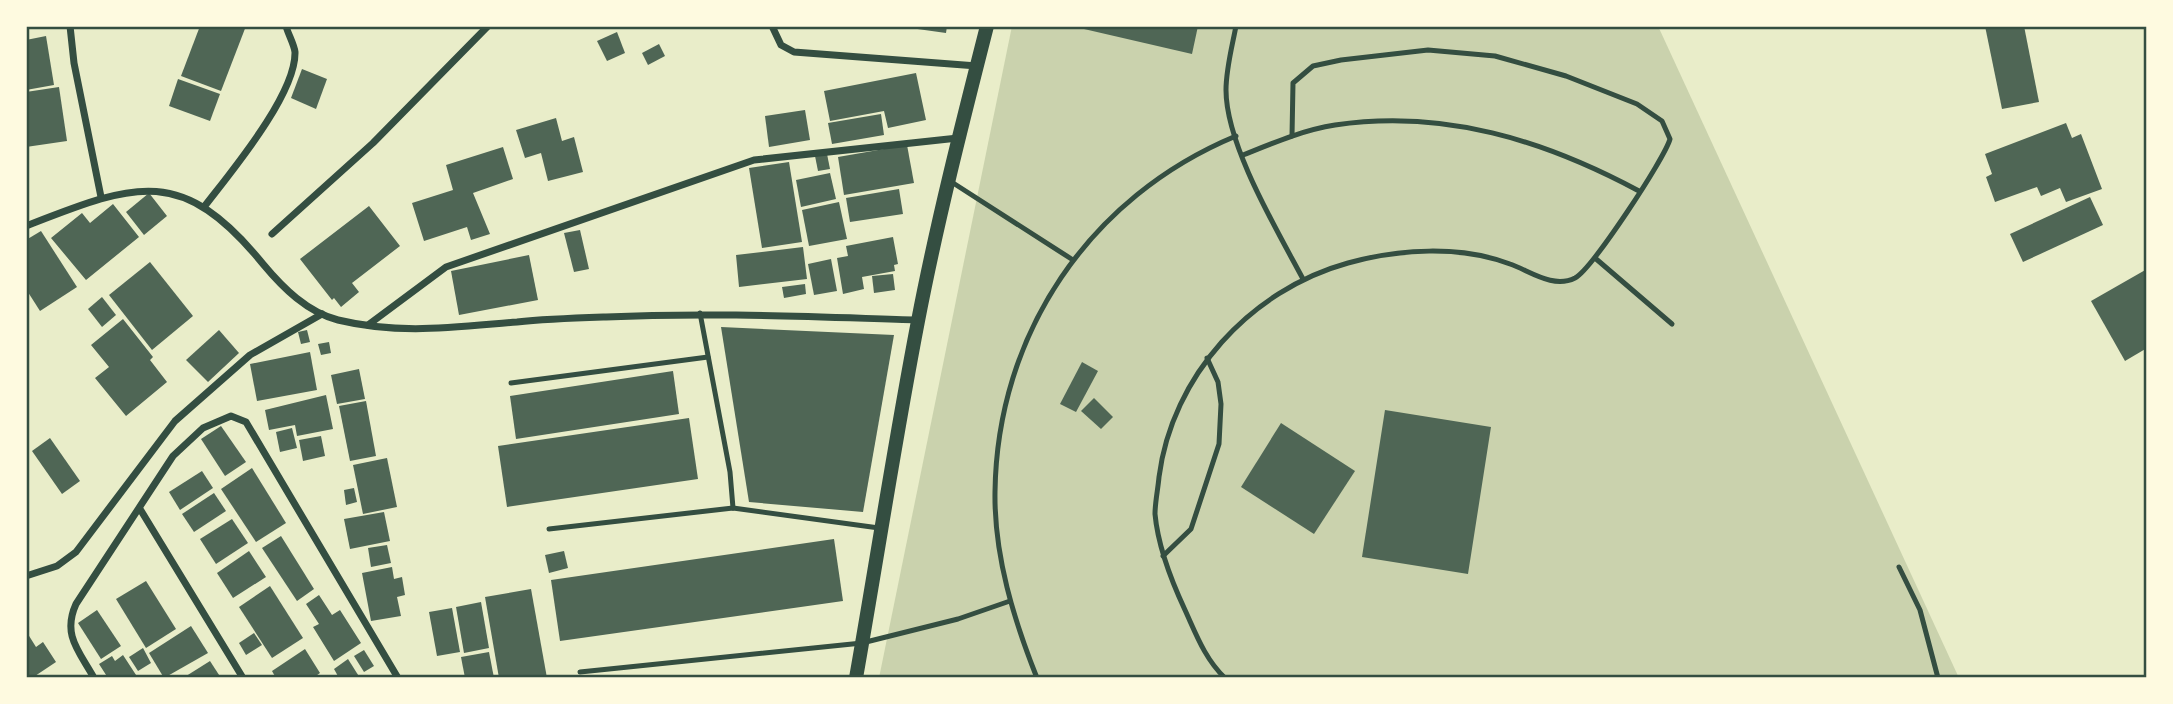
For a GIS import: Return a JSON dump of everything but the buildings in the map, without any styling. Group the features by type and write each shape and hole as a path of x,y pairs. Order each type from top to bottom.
{"main road":[{"path":"856,678 879,528 918,320 948,180 987,26"}],"street":[{"path":"70,26 74,63 101,197"},
{"path":"204,206 260,133 291,78 295,51 285,26"},
{"path":"272,234 373,143 488,26"},
{"path":"772,26 781,45 794,52 976,66"},
{"path":"368,325 446,267 754,160 958,138"},
{"path":"26,226 101,197 153,190 204,206 253,251 286,290 321,314 368,325 412,331 519,321 700,313 918,320"},
{"path":"26,576 57,566 76,552 175,421 203,396 250,355 321,314"},
{"path":"94,678 73,640 69,620 104,558 140,509 173,456 203,428 231,416 246,422 398,678"},
{"path":"140,509 243,678"}],"lane":[{"path":"1236,26 1226,90 1230,120 1267,213 1303,279"},
{"path":"1225,678 1202,647 1163,556 1155,512 1163,447 1181,400 1207,358 1267,300 1303,279 1347,263 1391,253 1459,252 1508,263 1549,281 1573,279 1586,270 1595,258 1669,143 1667,128 1655,113 1566,76 1495,56 1428,50 1313,66 1293,83 1292,136"},
{"path":"1243,155 1292,136 1334,125 1390,121 1459,126 1545,147 1584,161 1639,191"},
{"path":"1037,678 1010,601 995,494 1000,433 1014,368 1041,310 1073,260 1116,211 1177,165 1236,136"},
{"path":"948,180 1073,260"},
{"path":"1595,258 1672,324"},
{"path":"700,313 730,472 733,508"},
{"path":"511,383 708,357"},
{"path":"1163,556 1191,529 1219,444 1221,404 1218,382 1207,358"},
{"path":"550,529 733,508 879,528"},
{"path":"1899,567 1920,610 1938,678"},
{"path":"580,672 862,643 958,619 1010,601"}],"green space":[{"path":"1012,26 1658,26 1959,678 879,678"}]}
